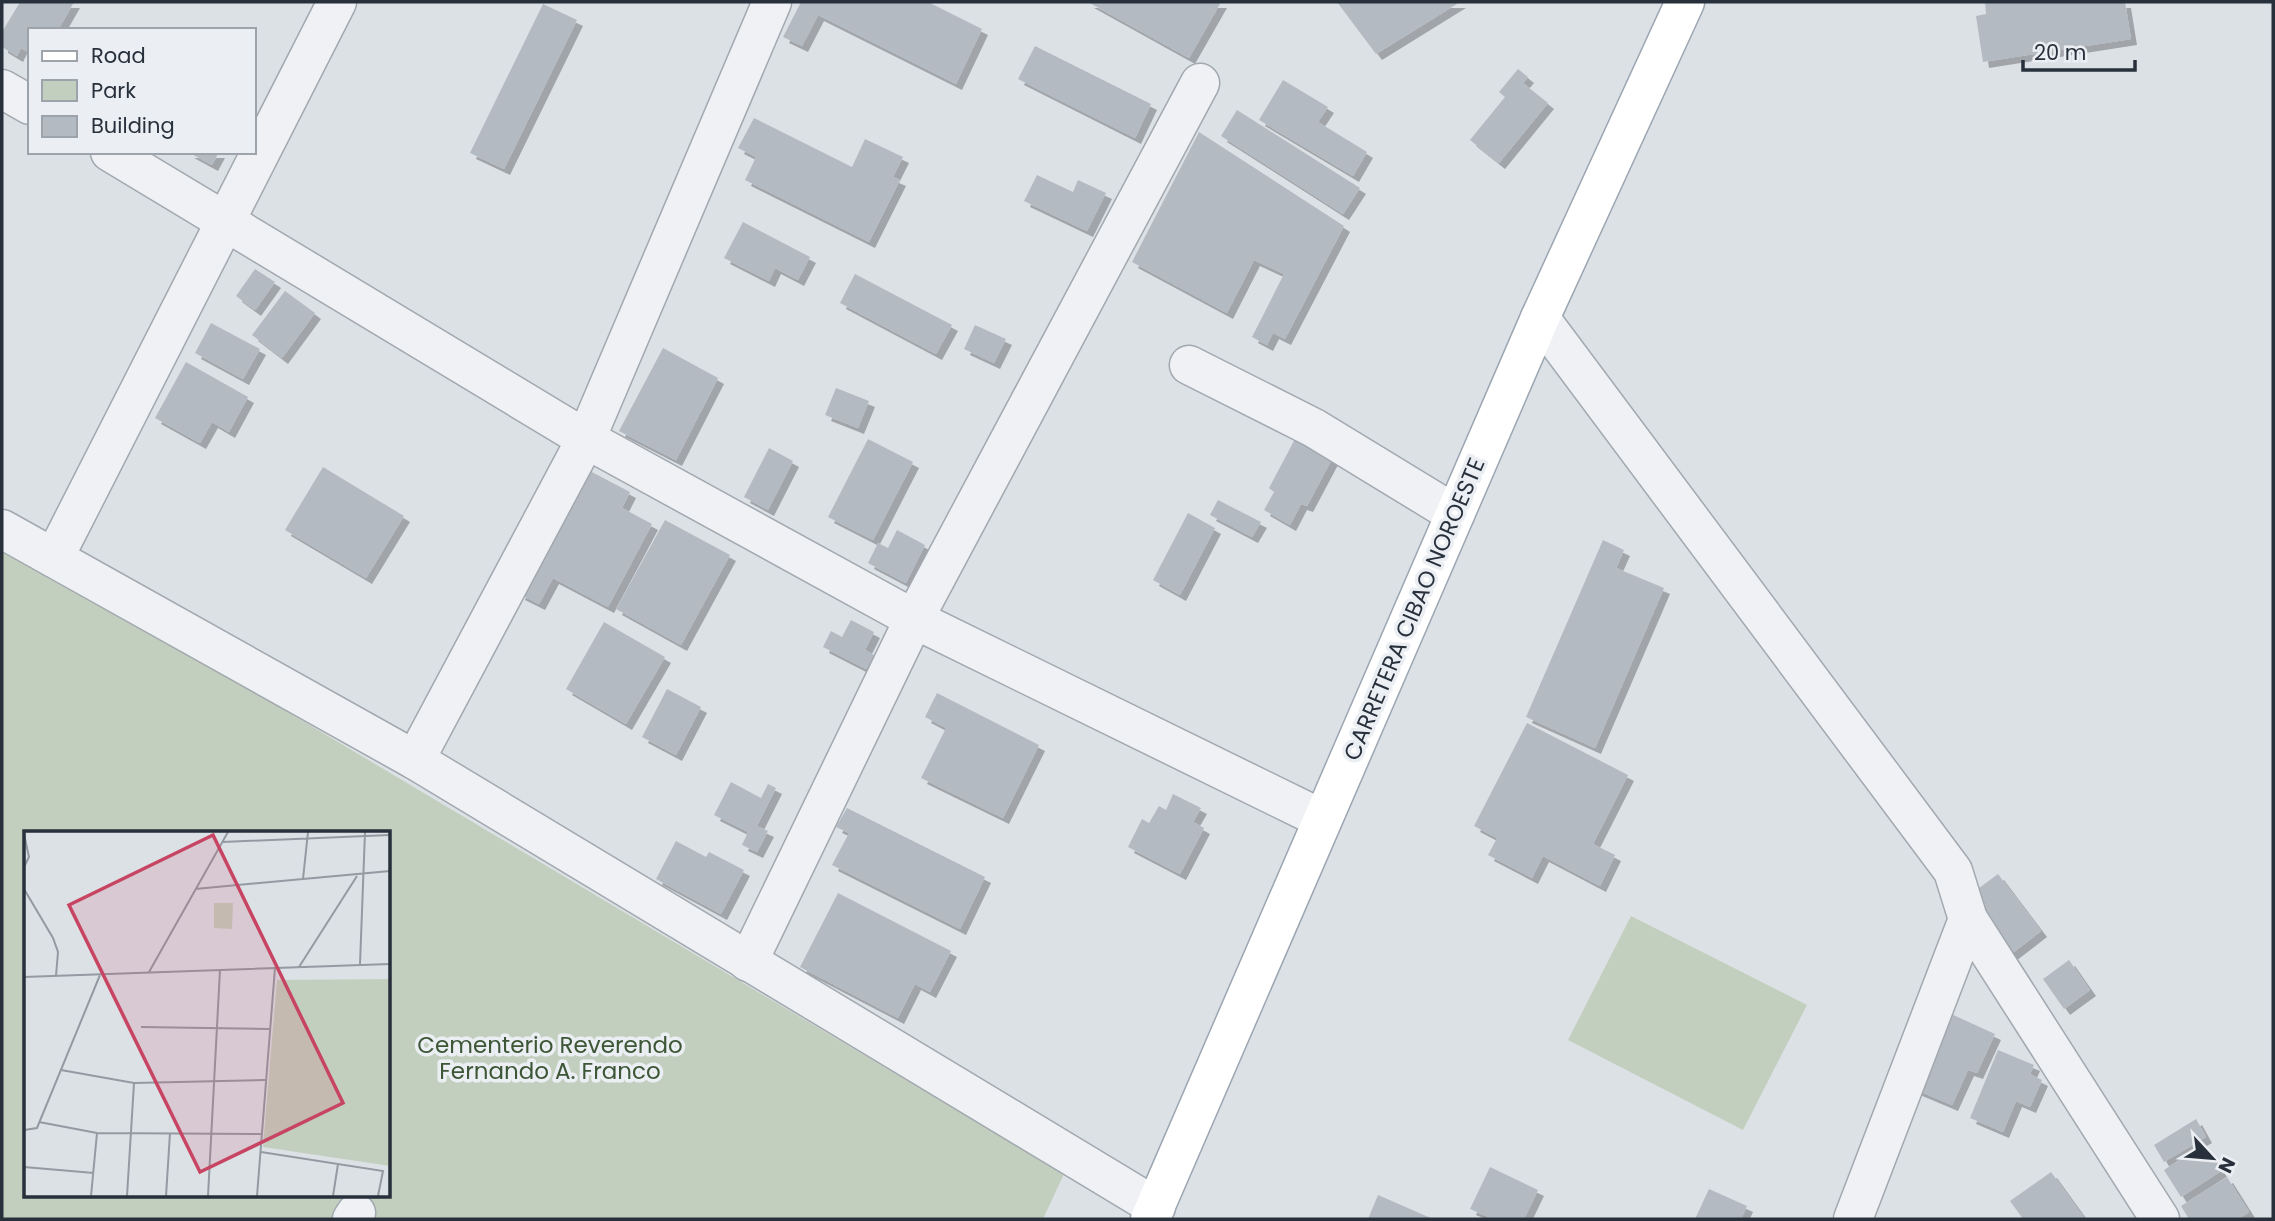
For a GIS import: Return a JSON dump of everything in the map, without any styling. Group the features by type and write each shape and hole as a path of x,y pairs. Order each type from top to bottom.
{"main road":[{"name":"CARRETERA CIBAO NOROESTE","path":"1153,1213 1540,318 1685,2"}],"street":[{"path":"54,558 337,2"},
{"path":"415,760 586,439 772,2"},
{"path":"748,962 914,619 1200,83"},
{"path":"2,89 28,104"},
{"path":"113,154 586,439 914,619 1322,819"},
{"path":"1540,318 1953,870 1968,919 2160,1219"},
{"path":"1189,365 1314,428 1455,514"},
{"path":"2,529 415,760 1153,1213"},
{"path":"1853,1219 1968,919"}],"green space":[{"name":"Cementerio Reverendo Fernando A. Franco","path":"2,542 1064,1174 1043,1219 2,1219"},
{"path":"1631,916 1807,1005 1743,1130 1568,1040"}],"building":[{"path":"20,2 74,2 59,28 28,28 28,52 21,48 17,56 2,47 2,32"},
{"path":"801,2 928,2 982,29 956,84 818,15 802,46 783,37"},
{"path":"1088,2 1221,2 1189,58"},
{"path":"1337,2 1460,2 1376,54"},
{"path":"1985,2 2125,2 2131,39 1983,62 1976,16 1986,14"},
{"path":"543,4 577,20 504,169 470,153"},
{"path":"1035,46 1151,104 1135,138 1018,79"},
{"path":"1518,69 1528,77 1523,83 1548,103 1499,163 1470,140 1505,97 1499,92"},
{"path":"1283,80 1328,107 1318,122 1367,152 1353,176 1259,120"},
{"path":"1237,110 1360,188 1343,214 1221,136"},
{"path":"754,118 852,167 865,139 903,157 893,177 900,180 869,242 745,180 756,157 738,148"},
{"path":"1199,132 1344,226 1285,339 1273,333 1267,345 1252,337 1284,274 1254,260 1227,313 1132,262"},
{"path":"192,154 218,154 212,165"},
{"path":"1037,175 1073,192 1078,180 1106,193 1087,231 1024,201"},
{"path":"743,222 810,257 798,280 775,268 769,281 724,258"},
{"path":"255,269 275,282 255,310 236,296"},
{"path":"855,274 952,325 936,354 840,303"},
{"path":"285,291 315,313 282,358 252,335"},
{"path":"211,323 260,349 243,379 195,353"},
{"path":"975,325 1006,339 994,363 964,349"},
{"path":"663,348 718,378 676,460 619,431"},
{"path":"186,362 248,397 229,432 212,422 200,443 155,418"},
{"path":"836,388 869,401 858,428 825,415"},
{"path":"868,439 913,462 873,540 828,517"},
{"path":"1295,439 1332,459 1307,506 1301,504 1290,525 1264,510 1274,492 1269,488"},
{"path":"769,448 793,461 768,510 744,497"},
{"path":"323,467 404,516 366,578 285,530"},
{"path":"586,469 630,492 622,508 652,524 608,607 553,578 539,604 519,594"},
{"path":"1218,500 1261,522 1252,537 1210,515"},
{"path":"1188,513 1215,528 1180,595 1153,580"},
{"path":"665,520 730,555 681,645 616,609"},
{"path":"897,530 925,545 906,583 868,563 878,543 888,548"},
{"path":"1603,540 1624,550 1616,568 1664,588 1595,748 1526,717"},
{"path":"851,620 874,632 865,650 874,655 866,669 823,647 831,631 842,637"},
{"path":"604,622 665,657 626,724 566,689"},
{"path":"667,689 701,707 676,755 642,737"},
{"path":"937,693 1039,745 1003,818 921,778 946,728 925,717"},
{"path":"1527,723 1628,775 1593,844 1615,855 1600,886 1543,856 1532,878 1488,855 1497,838 1474,826"},
{"path":"731,782 761,798 768,784 776,788 757,826 768,831 757,852 742,845 748,832 714,815"},
{"path":"1173,794 1201,808 1193,822 1204,828 1180,874 1128,847 1142,819 1149,823 1159,806 1166,810"},
{"path":"847,808 985,877 960,929 832,865 849,833 836,827"},
{"path":"676,841 706,857 709,852 744,870 721,914 656,879"},
{"path":"1998,874 2041,931 2010,955 1967,897"},
{"path":"838,893 951,951 930,992 915,984 898,1018 800,967"},
{"path":"2069,960 2090,990 2064,1009 2043,979"},
{"path":"1949,1013 1995,1034 1977,1073 1968,1070 1952,1105 1914,1089"},
{"path":"1998,1050 2034,1065 2030,1074 2042,1080 2030,1107 2016,1101 2003,1132 1970,1118"},
{"path":"2196,1119 2206,1137 2164,1162 2154,1145"},
{"path":"2204,1144 2221,1171 2181,1197 2164,1170"},
{"path":"1490,1167 1538,1190 1524,1219 1493,1219 1470,1209"},
{"path":"2051,1172 2085,1219 2023,1219 2010,1201"},
{"path":"2227,1177 2249,1212 2238,1219 2189,1219 2181,1206"},
{"path":"1709,1189 1747,1206 1741,1219 1695,1219"},
{"path":"1378,1195 1433,1219 1368,1219"}]}
